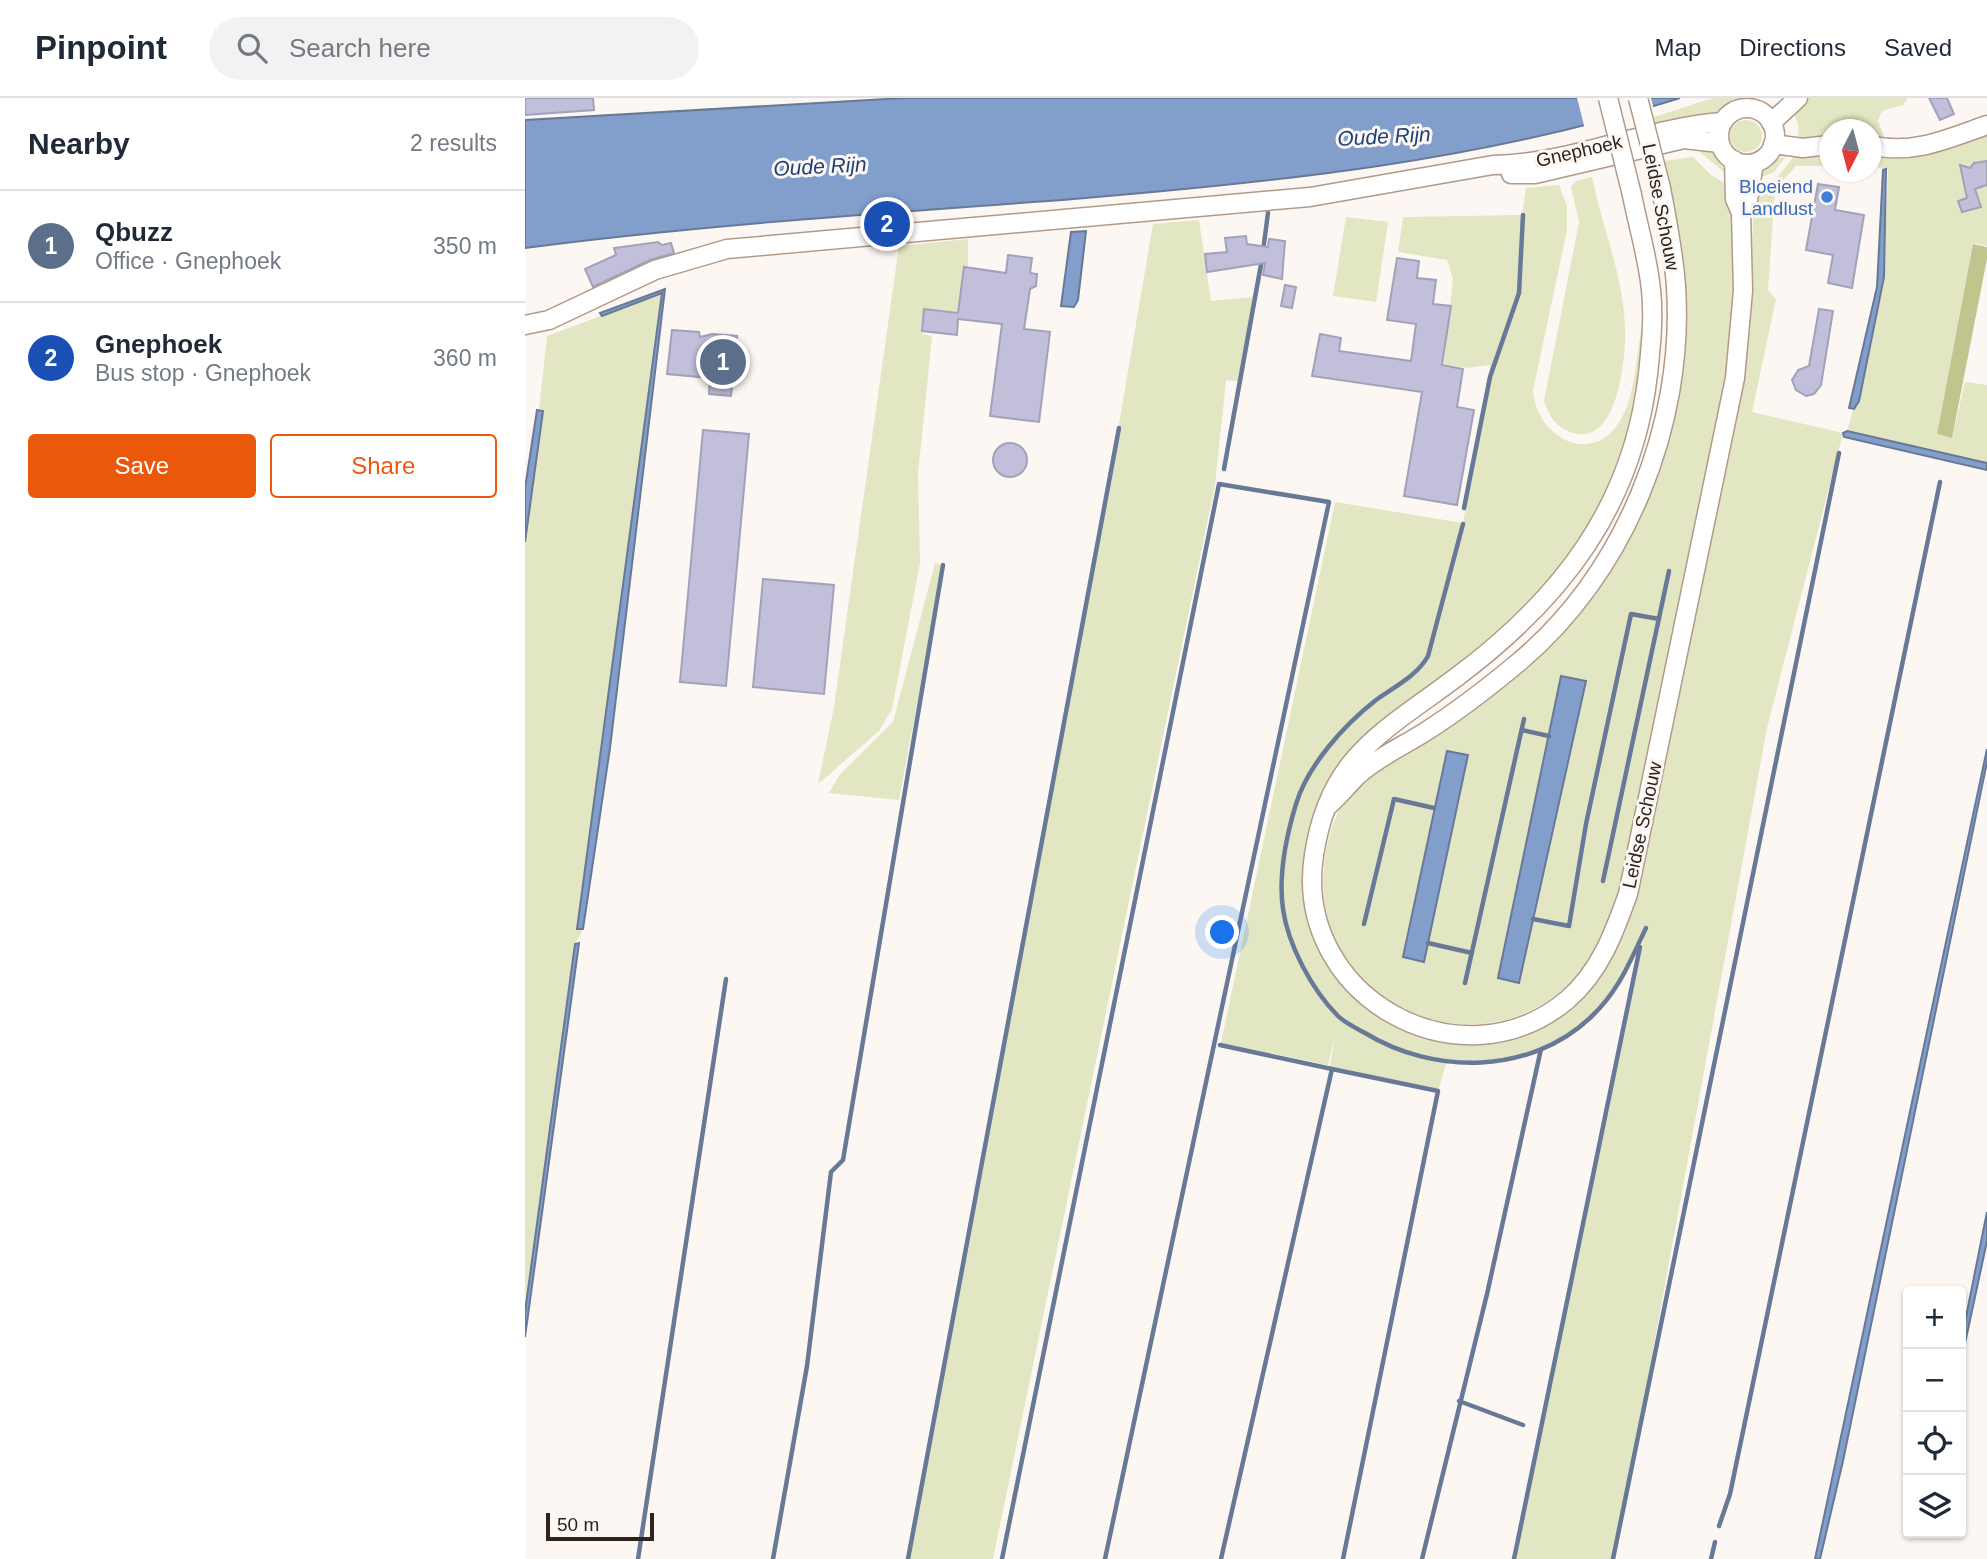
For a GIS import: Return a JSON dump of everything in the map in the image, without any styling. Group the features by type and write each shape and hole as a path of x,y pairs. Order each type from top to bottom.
{"street":[{"name":"Leidse Schouw","path":"1608,98 1632,195 1651,289 1652,342 1645,401 1623,480 1584,552 1566,576 1491,651 1377,734 1342,774 1334,786 1313,857 1312,881 1316,915 1325,943 1338,965 1353,985 1382,1010 1429,1030 1455,1034 1502,1031 1526,1024 1567,1000 1587,980 1615,933 1628,894 1726,428 1740,338 1741,213 1735,199 1734,160"},
{"name":"Leidse Schouw","path":"1329,805 1359,775 1465,705 1522,660 1594,579 1639,499 1658,441 1675,349 1677,289 1661,188 1638,98"},
{"path":"1757,110 1771,123 1773,144 1766,156 1754,163 1734,160 1720,143 1723,122 1737,110 1757,110 1774,98"},
{"path":"1771,123 1798,98"},
{"name":"Gnephoek","path":"525,325 549,320 655,270 727,249 1310,197 1476,169 1524,164 1680,126 1723,122"},
{"path":"1882,146 1902,149 1933,144 1987,125"},
{"name":"Gnephoek","path":"1476,169 1498,173 1535,174 1684,139 1699,138 1720,143"},
{"path":"1773,144 1803,148 1819,146"},
{"name":"Leidse Schouw","path":"1741,213 1748,200 1754,163"}],"green space":[{"path":"1713,98 1751,98 1734,103 1713,116 1656,128 1654,117"},
{"path":"1807,98 1908,98 1903,105 1882,111 1878,119 1819,119 1819,139 1799,141 1798,124 1792,108"},
{"path":"1746,120 1758,124 1762,136 1758,148 1746,152 1734,148 1730,136 1734,124"},
{"path":"1987,131 1987,246 1973,243 1937,434 1952,438 1965,382 1987,385 1987,463 1847,431 1870,351 1884,277 1888,170 1882,168 1882,149"},
{"path":"1708,147 1730,177 1695,148 1663,153 1662,148"},
{"path":"1819,152 1819,166 1796,166 1775,189 1768,290 1776,299 1752,412 1843,433 1767,728 1613,1559 1514,1559 1645,932 1623,980 1588,1019 1568,1034 1523,1053 1473,1063 1446,1064 1438,1091 1330,1066 1335,1036 1328,1065 1221,1043 1335,502 1463,523 1490,365 1467,368 1444,364 1453,279 1447,260 1398,252 1403,217 1522,215 1526,188 1559,185 1567,206 1567,230 1533,391 1544,422 1567,441 1581,444 1595,442 1608,435 1620,421 1635,374 1642,325 1639,367 1622,448 1589,523 1568,558 1543,591 1502,636 1411,700 1384,725 1317,809 1307,840 1305,860 1308,917 1328,965 1361,1003 1403,1029 1452,1042 1502,1040 1551,1022 1594,985 1609,964 1625,930 1636,894 1738,405 1750,311 1754,188 1776,179 1795,155"},
{"path":"1787,155 1774,172 1754,180 1761,167"},
{"path":"1693,157 1711,175 1730,186 1736,291 1728,377 1628,862 1602,937 1576,977 1538,1007 1495,1022 1451,1023 1409,1011 1372,988 1344,955 1327,914 1324,865 1328,842 1340,808 1361,780 1374,769 1471,709 1512,679 1556,639 1594,594 1626,543 1652,489 1671,431 1682,373 1687,313 1683,254 1664,161","holes":["1561,677 1586,681 1519,983 1498,978","1446,752 1468,755 1423,962 1403,957"]},
{"path":"1592,177 1618,278 1625,319 1625,340 1614,403 1607,418 1597,429 1585,434 1570,432 1560,427 1550,416 1544,401 1579,222 1571,187 1576,181"},
{"path":"1346,217 1388,222 1376,302 1333,296"},
{"path":"1199,220 1211,301 1254,297 1242,382 1226,380 1215,485 993,1559 908,1559 1102,524 1153,224"},
{"path":"968,239 963,314 924,310 922,334 932,336 918,474 920,563 892,709 879,731 818,784 834,707 899,246"},
{"path":"1973,244 1987,247 1987,259 1952,438 1937,434"},
{"path":"662,293 577,928 583,929 575,944 525,1312 525,542 543,411 539,410 547,336"},
{"path":"935,563 943,565 899,800 829,793 840,774 893,722"}],"water":[{"name":"Oude Rijn","path":"904,98 1680,98 1531,138 1380,166 1304,176 1074,199 730,226 525,248 525,120"},
{"path":"1886,169 1884,277 1859,401 1854,409 1849,408 1877,287 1883,170"},
{"path":"1086,231 1078,300 1074,307 1061,306 1071,232"},
{"path":"665,289 610,748 583,929 577,929 662,293 602,316 600,313"},
{"path":"537,410 543,411 525,542 525,488"},
{"path":"1847,431 1987,463 1987,470 1844,437 1843,433"},
{"path":"1561,676 1586,681 1519,983 1498,978"},
{"path":"1987,749 1987,762 1843,1461 1820,1559 1815,1559"},
{"path":"1447,751 1468,755 1424,962 1403,957"},
{"path":"579,943 525,1337 525,1312 575,944"},
{"path":"1987,1212 1987,1241 1966,1339 1966,1317"}],"pier":[{"path":"1577,98 1651,98 1654,110 1585,129"}],"building":[{"path":"525,98 593,98 594,110 525,115"},
{"path":"1929,98 1947,98 1954,114 1940,120"},
{"path":"1987,161 1987,185 1975,189 1981,207 1962,212 1958,201 1967,198 1960,165 1970,168 1974,163"},
{"path":"1818,184 1839,187 1835,210 1864,215 1852,288 1828,283 1833,255 1806,250"},
{"path":"1246,236 1247,244 1268,247 1269,239 1285,241 1282,279 1263,275 1265,263 1207,272 1205,254 1227,252 1225,238"},
{"path":"658,242 662,245 671,243 674,253 650,260 593,287 585,269 616,255 614,248"},
{"path":"1008,255 1032,258 1030,273 1037,274 1036,286 1030,289 1024,329 1050,332 1039,422 990,416 1002,324 958,319 957,335 922,331 924,309 958,313 964,267 1006,273"},
{"path":"1397,258 1419,261 1417,278 1436,280 1433,304 1451,306 1442,365 1463,369 1457,407 1474,410 1457,505 1404,496 1422,392 1312,376 1320,334 1341,338 1339,351 1411,361 1416,324 1387,320"},
{"path":"1285,285 1296,287 1292,308 1281,306"},
{"path":"1819,309 1833,311 1821,385 1814,394 1806,396 1796,390 1792,380 1798,370 1809,366"},
{"path":"672,330 699,332 700,337 712,334 737,336 731,396 709,394 710,378 667,374"},
{"path":"703,430 749,434 726,686 680,682"},
{"path":"1010,443 1022,448 1027,460 1022,472 1010,477 998,472 993,460 998,448"},
{"path":"763,579 834,585 824,694 753,687"}],"waterway":[{"path":"1263,251 1268,213"},
{"path":"1464,508 1490,377 1519,293 1523,215"},
{"path":"1224,469 1262,259"},
{"path":"908,1559 1119,428"},
{"path":"1613,1559 1839,453"},
{"path":"1719,1526 1730,1494 1940,482"},
{"path":"1002,1559 1219,484 1329,502 1105,1559"},
{"path":"1463,524 1428,656 1411,675 1376,700 1340,734 1309,775 1296,804 1282,869 1283,909 1296,952 1310,980 1328,1005 1351,1025 1392,1047 1421,1056 1451,1062 1481,1063 1511,1059 1540,1050 1567,1036 1591,1017 1616,986 1646,928"},
{"path":"773,1559 807,1366 831,1172 843,1160 943,565"},
{"path":"1603,881 1669,571"},
{"path":"1533,919 1569,926 1586,824 1631,614 1659,619"},
{"path":"1465,983 1524,719"},
{"path":"1522,730 1549,736"},
{"path":"1364,924 1394,799 1434,808"},
{"path":"1428,943 1472,953"},
{"path":"1514,1559 1640,947"},
{"path":"638,1559 726,979"},
{"path":"1220,1045 1332,1069"},
{"path":"1422,1559 1487,1294 1541,1049"},
{"path":"1221,1559 1332,1069 1438,1091 1343,1559"},
{"path":"1459,1401 1523,1425"},
{"path":"1711,1559 1715,1542"}],"place":[{"name":"Bloeiend Landlust","path":"1827,197"},
{"name":"Gnephoek","path":"887,224"},
{"name":"Qbuzz","path":"723,362"}]}
